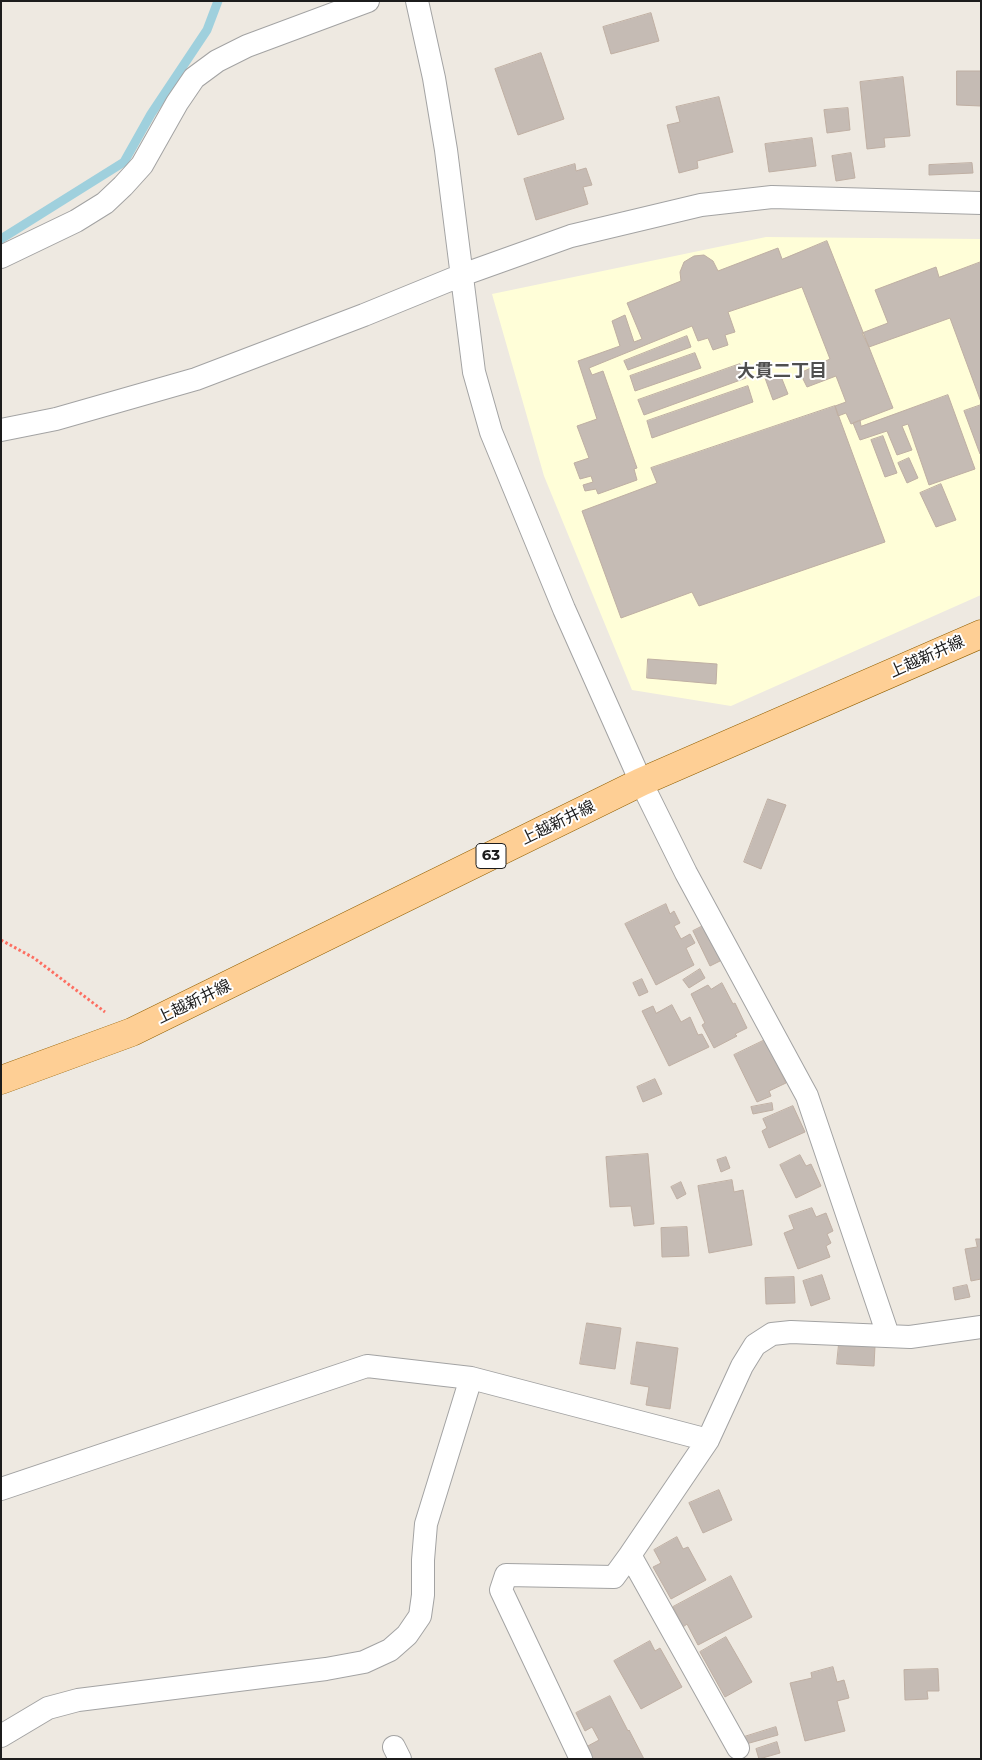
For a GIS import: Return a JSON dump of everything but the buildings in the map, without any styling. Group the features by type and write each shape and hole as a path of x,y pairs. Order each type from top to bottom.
{"main road":[{"name":"上越新井線","path":"1,1080 132,1032 642,782 981,634"}],"street":[{"path":"1,257 76,222 105,202 123,186 142,165 177,103 194,78 217,61 247,46 368,1"},
{"path":"417,1 434,78 446,150 474,372 492,432 564,610 642,782 686,873 807,1096 888,1335"},
{"path":"1,430 56,419 196,378 364,315 462,275 571,236 700,205 772,197 981,203"},
{"path":"581,1759 501,1590 506,1575 614,1577 708,1440 742,1366 755,1345 772,1334 791,1332 910,1336 981,1327"},
{"path":"1,1489 367,1366 471,1378 708,1440"},
{"path":"1,1736 48,1708 78,1700 326,1669 364,1662 390,1650 407,1635 420,1616 423,1595 426,1524 471,1378"},
{"path":"630,1555 738,1748"}],"path":[{"path":"1,940 34,958 132,1032"}],"shaded area":[{"path":"766,237 981,239 981,595 731,706 632,690 544,476 492,294"}],"waterway":[{"path":"1,239 124,162 151,114 207,30 218,1"}],"district":[{"name":"大貫二丁目","path":"782,372"}]}
